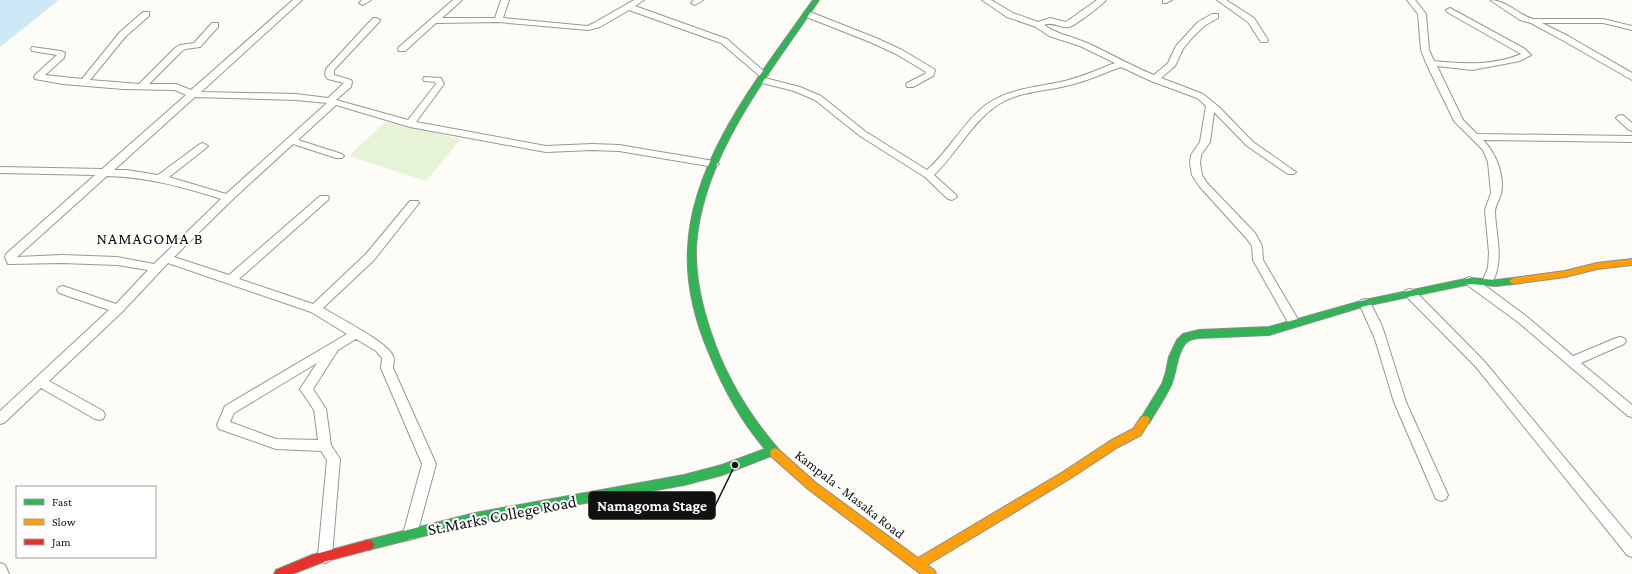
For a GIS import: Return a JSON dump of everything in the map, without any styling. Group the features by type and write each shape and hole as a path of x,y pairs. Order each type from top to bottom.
{"main road":[{"name":"Kampala - Masaka Road","path":"816,0 771,65 729,135 714,164 696,218 691,250 693,279 699,309 709,340 723,374 742,410 773,450 798,475 930,574"},
{"path":"918,564 1067,475 1114,444 1137,432 1166,385 1180,343 1186,337 1199,334 1268,331 1365,304 1470,281 1496,283 1524,280 1565,274 1597,266 1632,262"},
{"name":"St.Marks College Road","path":"280,574 296,566 325,556 475,518 628,492 684,480 722,470 773,450"}],"street":[{"path":"5,258 106,173 298,0"},
{"path":"402,49 458,0"},
{"path":"498,20 506,0"},
{"path":"986,0 1010,15 1039,25 1052,34 1083,44 1154,79 1200,96 1250,144 1291,172"},
{"path":"1039,25 1050,20 1068,25 1102,0"},
{"path":"1221,0 1251,20 1264,40"},
{"path":"1411,0 1422,14 1424,24 1424,46 1430,63 1459,121 1487,149 1493,162 1496,193 1490,210 1494,253 1493,268 1487,282"},
{"path":"1494,0 1523,18 1565,38 1632,77"},
{"path":"434,21 498,20 588,28 597,25 632,3 724,41 752,64 763,78 797,89 818,98 863,134 928,175 952,197"},
{"path":"1430,63 1472,67 1488,65 1527,55 1450,10"},
{"path":"84,82 123,34 146,14"},
{"path":"807,14 873,40 899,52 931,71 929,76 910,85"},
{"path":"1154,79 1172,64 1179,48 1188,37 1201,24 1215,16"},
{"path":"0,419 118,309 166,258 228,198 292,141 348,85 348,82 331,77 329,75 330,69 376,20"},
{"path":"1532,21 1603,21 1632,28"},
{"path":"142,86 178,50 183,47 197,45 200,43 215,25"},
{"path":"35,49 61,53 61,56 38,77 63,81 123,86 176,87 192,94 296,97 332,101 410,124 546,149 619,148 714,164"},
{"path":"752,64 771,65"},
{"path":"928,175 943,161 977,118 989,107 1003,98 1029,90 1068,83 1121,64"},
{"path":"410,124 440,84 438,80 426,79"},
{"path":"1211,105 1205,142 1196,155 1195,163 1197,175 1203,185 1251,236 1257,246 1258,260 1294,323"},
{"path":"1621,118 1632,128"},
{"path":"1476,137 1632,139"},
{"path":"292,141 339,156"},
{"path":"161,178 203,146"},
{"path":"0,170 127,173 161,178 228,198"},
{"path":"231,280 324,198"},
{"path":"315,309 370,257 414,203"},
{"path":"5,258 12,260 62,259 117,261 157,268"},
{"path":"166,258 315,309 380,348 388,357 387,368 429,464 410,534"},
{"path":"1470,281 1493,296 1544,337 1571,362 1632,412"},
{"path":"62,290 118,309"},
{"path":"1410,293 1480,364 1632,550"},
{"path":"1365,304 1370,311 1378,333 1400,402 1441,495"},
{"path":"325,446 276,444 222,425 229,410 356,334"},
{"path":"1571,362 1620,341"},
{"path":"325,556 334,459 325,446 320,409 306,389 335,346"},
{"path":"41,382 99,415"},
{"path":"0,570 2,574"}],"green space":[{"path":"385,122 461,139 426,181 349,156"}],"water":[{"path":"0,0 59,0 0,47"}],"traffic: fast":[{"path":"775,453 738,403 711,347 696,298 692,272 692,246 696,214 706,181 720,149 757,86 816,0"},
{"path":"1145,420 1166,385 1171,372 1174,357 1180,343 1186,337 1199,334 1269,331 1365,303 1470,281 1496,283 1513,281"},
{"path":"368,545 475,518 684,480 722,470 773,451"}],"traffic: slow":[{"path":"1513,281 1565,274 1597,266 1632,262"},
{"path":"918,564 1067,475 1114,444 1137,432 1145,420"},
{"path":"775,453 812,486 930,574"}],"traffic: jam":[{"path":"280,574 323,557 368,545"}],"place":[{"name":"Namagoma Stage","path":"735,465"}],"district":[{"name":"NAMAGOMA B","path":"150,238"}]}
